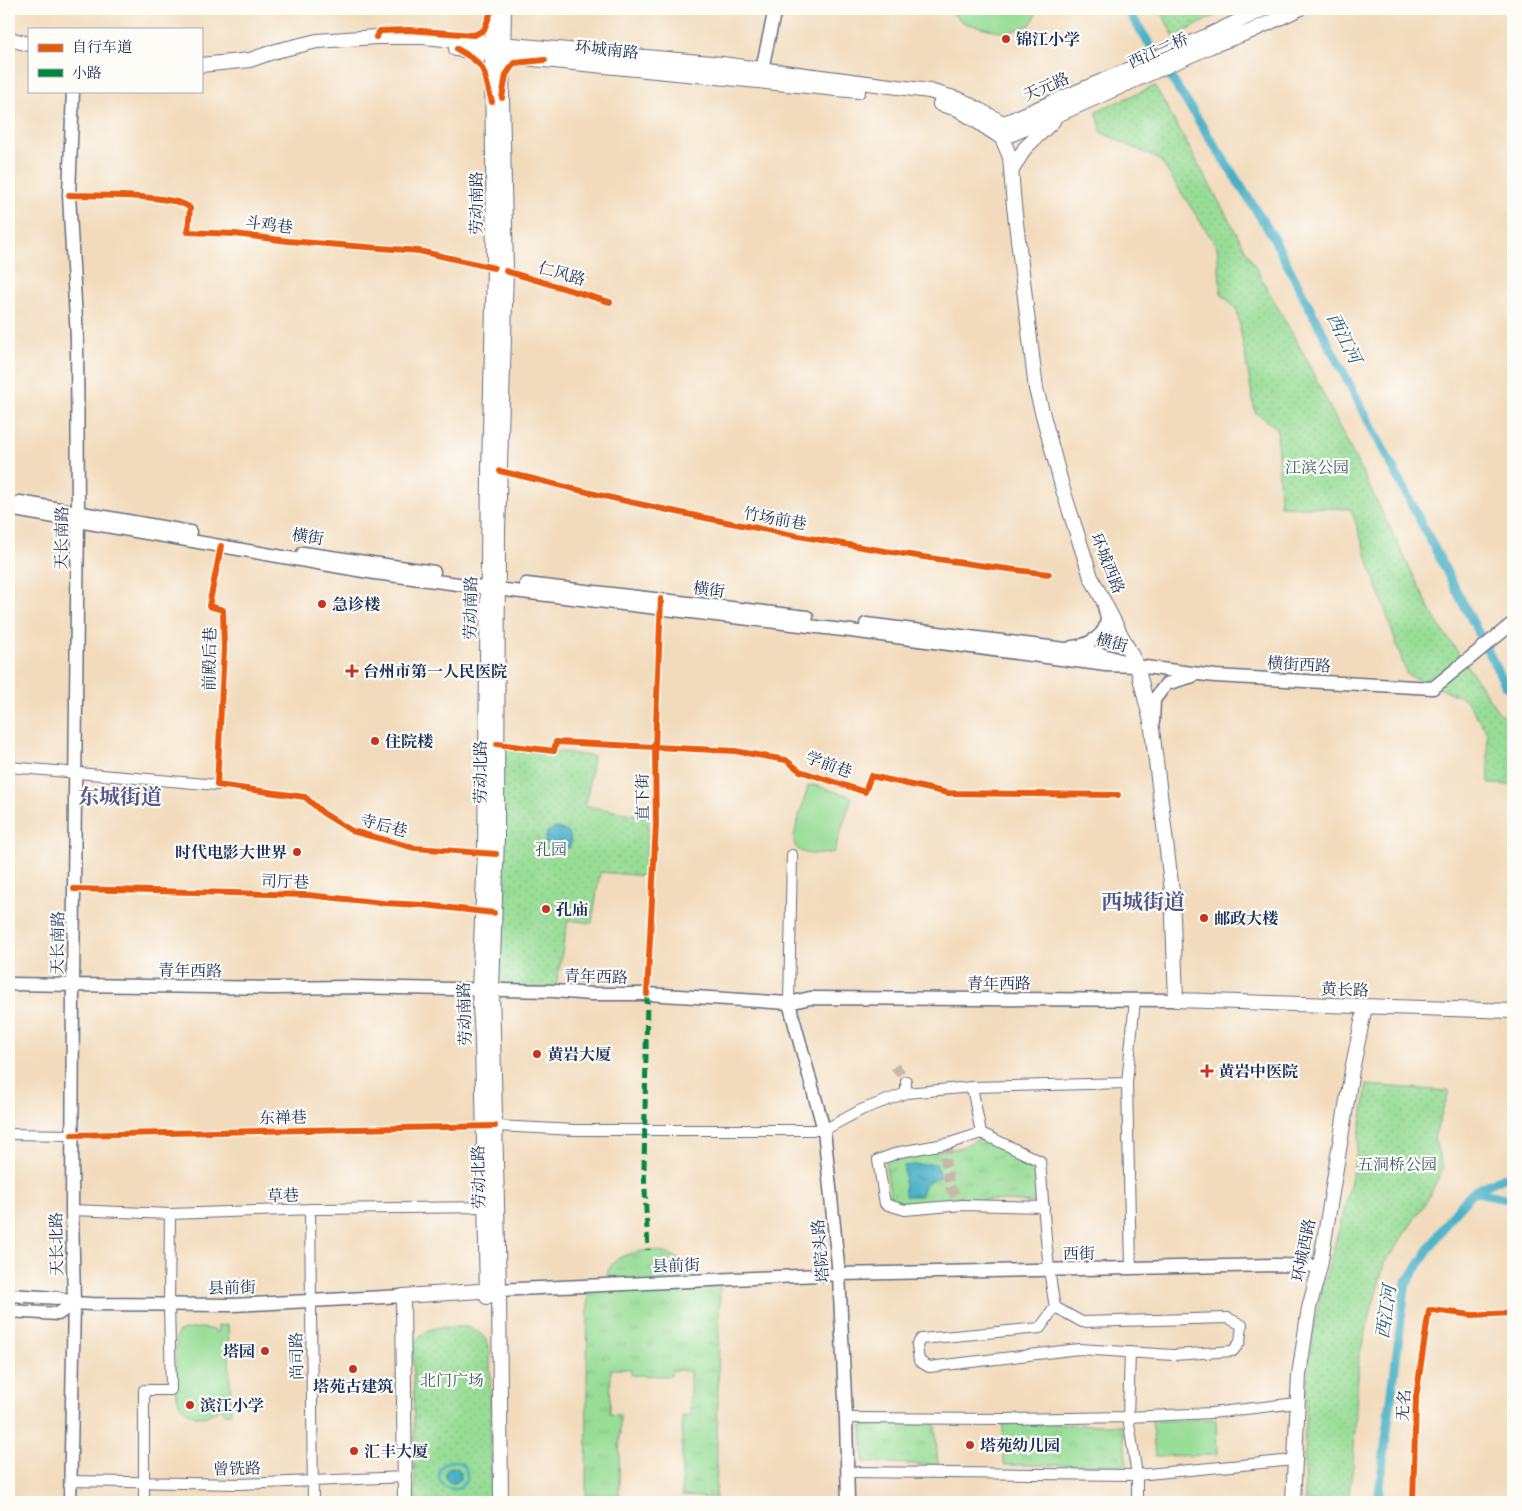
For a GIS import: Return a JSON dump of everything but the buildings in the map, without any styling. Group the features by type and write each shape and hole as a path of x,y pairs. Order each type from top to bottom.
{"main road":[{"name":"劳动南路","path":"493,585 494,268 498,50 494,9"},
{"name":"劳动南路","path":"498,50 504,9"},
{"path":"1209,41 1264,9"},
{"path":"1209,41 1249,32 1299,9"},
{"path":"202,65 250,60 276,51 317,41 376,36 423,38 498,50"},
{"path":"9,39 28,44"},
{"name":"西江二桥","path":"1119,81 1209,41"},
{"name":"环城南路","path":"202,73 250,67 278,58 318,50 369,45 498,50 760,75 928,100 958,109 1002,138"},
{"path":"9,47 28,52"},
{"path":"760,75 929,92 961,100 1003,123 1002,138"},
{"name":"天元路","path":"1002,138 1078,105 1119,81"},
{"name":"天元路","path":"989,129 1119,81"},
{"path":"1012,170 1025,148 1048,124 1078,105"},
{"name":"环城西路","path":"1002,138 1010,157 1012,170 1014,206 1036,389 1066,498 1091,577 1137,666 1152,732 1172,891 1176,1000"},
{"name":"劳动北路","path":"493,585 497,837 485,990 495,1126 491,1207 501,1502"},
{"name":"劳动南路","path":"485,990 482,1039 491,1207"},
{"name":"黄长路","path":"1176,1000 1513,1011"},
{"name":"环城西路","path":"1293,1502 1299,1375 1310,1308 1320,1266 1352,1070 1365,1007"},
{"name":"县前街","path":"399,1298 493,1294"},
{"path":"399,1298 405,1502"}],"street":[{"path":"760,75 775,9"},
{"name":"天长南路","path":"73,92 69,196 77,338 78,517 73,985"},
{"name":"横街","path":"9,500 78,517"},
{"name":"横街","path":"9,509 78,517 493,585 1097,653 1137,666"},
{"path":"1050,648 1082,646 1101,635 1107,620 1102,599"},
{"name":"横街","path":"802,621 1106,665 1137,666"},
{"name":"横街西路","path":"1137,666 1206,675 1433,688 1513,623"},
{"path":"1152,732 1154,700 1166,684 1188,677 1206,675"},
{"path":"9,767 217,785"},
{"path":"789,1002 792,855"},
{"name":"青年西路","path":"9,984 554,991 789,1002 810,998 1176,1000"},
{"name":"天长北路","path":"70,1502 74,1303 72,1210 73,985"},
{"path":"1131,1268 1127,1083 1135,1000"},
{"name":"塔院头路","path":"789,1002 824,1130 840,1274 848,1502"},
{"path":"906,1081 906,1093"},
{"path":"495,1126 575,1130 824,1130 861,1110 906,1093 972,1087 1127,1083"},
{"path":"972,1087 981,1133"},
{"path":"1044,1207 962,1205 905,1210 885,1204 878,1160 900,1152 950,1143 981,1133 1040,1161 1044,1207 1048,1270 1055,1307 1040,1328 921,1338 917,1345 919,1361 929,1367 1079,1349 1173,1355 1233,1351 1240,1342 1242,1325 1228,1318 1082,1322 1055,1307"},
{"path":"9,1134 72,1135"},
{"name":"草巷","path":"72,1210 170,1214 310,1209 491,1207"},
{"name":"尚司路","path":"310,1209 313,1502"},
{"path":"144,1502 144,1390 171,1390 169,1304 170,1214"},
{"name":"西街","path":"840,1274 1275,1265 1320,1266"},
{"name":"县前街","path":"493,1294 513,1289 840,1274"},
{"name":"县前街","path":"9,1295 58,1298 74,1303 233,1305 399,1298"},
{"name":"县前街","path":"9,1311 58,1314 74,1303"},
{"path":"1130,1352 1128,1417 1137,1475 1137,1502"},
{"path":"846,1418 1003,1419 1128,1417 1211,1414 1297,1403"},
{"path":"847,1472 1137,1475 1294,1460"},
{"name":"曾铣路","path":"70,1481 240,1484 405,1477"}],"green space":[{"path":"952,9 1036,9 1035,17 1030,25 1006,33 964,23 953,14"},
{"path":"1160,9 1228,9 1174,37"},
{"name":"江滨公园","path":"1155,86 1303,353 1435,619 1498,711 1513,726 1513,785 1489,784 1487,732 1465,699 1407,675 1351,509 1280,506 1277,428 1255,412 1237,310 1221,293 1217,247 1160,160 1102,133 1096,111"},
{"name":"孔园","path":"497,744 593,756 586,806 649,817 644,876 600,872 592,923 568,920 555,991 492,990"},
{"path":"814,785 852,797 834,852 810,854 799,850 795,846 796,828 808,786"},
{"name":"五洞桥公园","path":"1367,1085 1449,1091 1434,1138 1443,1169 1426,1202 1384,1264 1359,1356 1353,1465 1348,1502 1305,1502 1306,1411 1309,1365 1315,1320 1350,1184"},
{"path":"981,1138 1037,1164 1036,1203 952,1200 909,1205 891,1199 885,1162 904,1156 959,1148"},
{"path":"648,1250 664,1252 676,1257 685,1267 692,1282 720,1281 716,1498 682,1496 682,1416 690,1416 690,1371 672,1370 671,1376 631,1375 631,1369 611,1369 610,1414 620,1415 619,1496 586,1496 588,1286 604,1285 610,1268 618,1258"},
{"path":"228,1325 231,1413 223,1413 222,1406 208,1416 195,1416 183,1408 177,1395 176,1341 178,1332 193,1328 204,1328 218,1333 218,1326"},
{"name":"北门广场","path":"466,1327 482,1335 490,1352 492,1502 415,1502 413,1353 420,1336 425,1332 440,1328"},
{"path":"1216,1419 1217,1455 1155,1456 1152,1421"},
{"path":"935,1424 938,1465 864,1462 862,1425"},
{"path":"1003,1424 1122,1425 1127,1465 1004,1465"}],"water":[{"path":"555,828 564,830 569,834 571,839 570,848 545,843 547,832"},
{"path":"937,1163 940,1178 927,1183 920,1196 905,1196 904,1166"},
{"path":"453,1467 461,1475 453,1483 445,1475"}],"waterway":[{"name":"西江河","path":"1127,9 1272,235 1506,686 1513,693"},
{"name":"西江河","path":"1378,1502 1406,1281 1408,1281 1451,1216 1474,1191 1513,1173"},
{"path":"1474,1191 1513,1200"},
{"path":"453,1461 463,1465 467,1475 463,1485 453,1489 443,1485 439,1475 443,1465 453,1461"}],"tunnel":[{"path":"895,1066 906,1081"},
{"path":"950,1143 945,1159 950,1187 962,1205"}],"marked path":[{"path":"647,994 644,1170 648,1250"}],"cycle path":[{"path":"376,37 380,31 409,30 474,35 484,30 492,9"},
{"path":"457,49 480,65 492,102"},
{"path":"502,98 506,75 514,63 545,60"},
{"name":"斗鸡巷","path":"69,195 152,198 182,203 190,208 188,232 235,234 288,241 419,251 494,268"},
{"name":"仁风路","path":"506,271 610,302"},
{"name":"竹场前巷","path":"500,471 694,516 795,535 947,561 1049,574"},
{"name":"前殿后巷","path":"221,546 209,606 223,610 224,649 217,785 305,797 323,813 352,831 415,848 496,854"},
{"name":"直下街","path":"647,994 656,825 655,747 661,599"},
{"name":"学前巷","path":"497,744 554,751 556,742 735,751 786,760 800,771 865,792 871,776 948,793 1118,795"},
{"name":"司厅巷","path":"74,889 308,895 494,913"},
{"name":"东禅巷","path":"72,1135 495,1126"},
{"name":"无名","path":"1413,1502 1416,1397 1429,1310"},
{"path":"1432,1310 1472,1315 1513,1313"}],"place":[{"name":"锦江小学","path":"1006,39"},
{"name":"急诊楼","path":"322,604"},
{"name":"台州市第一人民医院","path":"352,671"},
{"name":"住院楼","path":"375,741"},
{"name":"时代电影大世界","path":"297,852"},
{"name":"孔庙","path":"546,909"},
{"name":"邮政大楼","path":"1204,918"},
{"name":"黄岩大厦","path":"537,1054"},
{"name":"黄岩中医院","path":"1207,1071"},
{"name":"塔园","path":"265,1351"},
{"name":"塔苑古建筑","path":"353,1369"},
{"name":"滨江小学","path":"190,1405"},
{"name":"塔苑幼儿园","path":"970,1445"},
{"name":"汇丰大厦","path":"354,1451"}],"district":[{"name":"东城街道","path":"120,797"},
{"name":"西城街道","path":"1143,902"}]}
